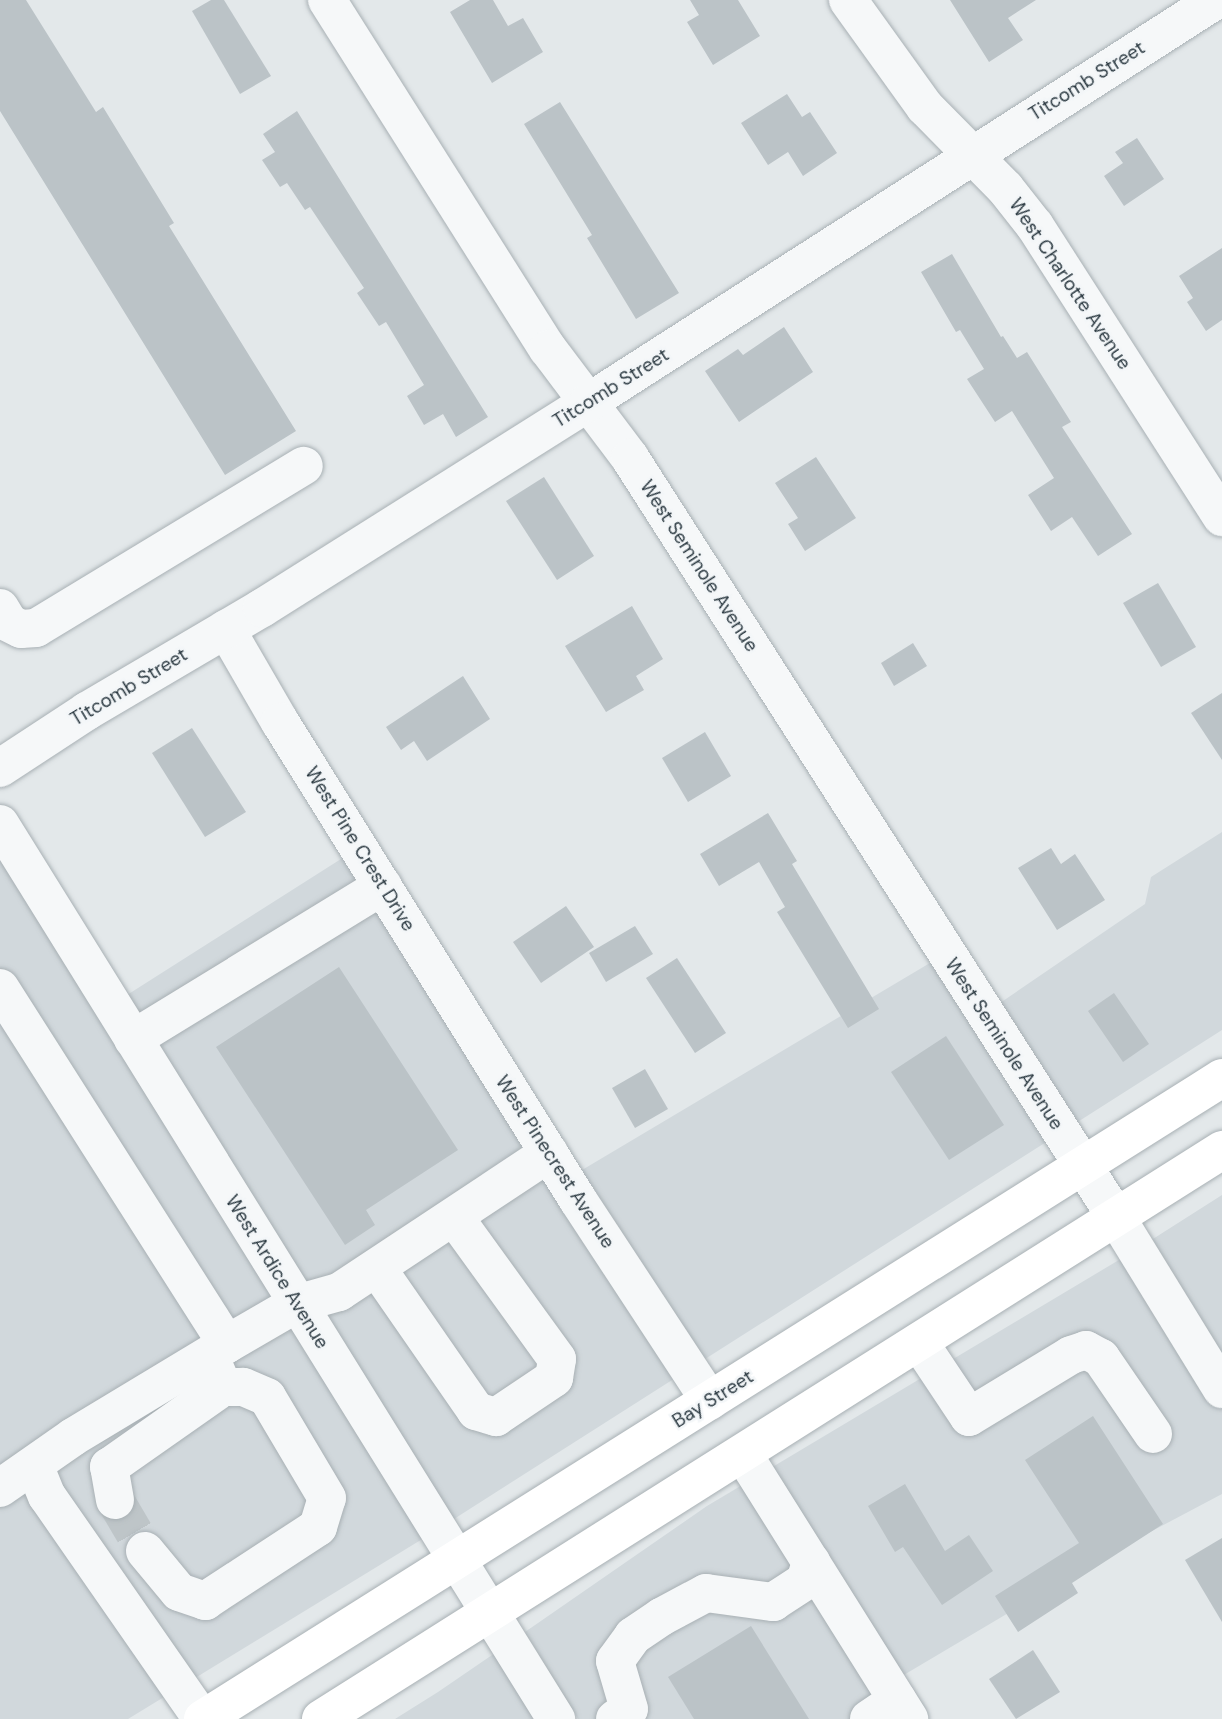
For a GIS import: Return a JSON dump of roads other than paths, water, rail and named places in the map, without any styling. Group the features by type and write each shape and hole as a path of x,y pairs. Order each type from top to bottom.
{"main road":[{"name":"Bay Street","path":"202,1719 709,1401 1073,1151 1222,1078"},
{"path":"321,1719 1222,1150"}],"street":[{"name":"West Seminole Avenue","path":"327,0 548,349 631,458 1116,1217 1222,1389"},
{"name":"West Charlotte Avenue","path":"848,0 925,107 1004,188 1035,226 1222,517"},
{"name":"Titcomb Street","path":"0,768 87,711 226,629 589,402 1216,0"},
{"path":"0,608 9,622 21,629 36,628 304,466"},
{"name":"West Pine Crest Drive","path":"226,629 496,1068"},
{"name":"West Ardice Avenue","path":"0,824 556,1719"},
{"path":"133,1039 383,886"},
{"path":"0,988 220,1362 243,1387 267,1398 327,1497 318,1527 205,1601 179,1592 156,1563 121,1602"},
{"name":"West Pinecrest Avenue","path":"496,1068 709,1401"},
{"path":"115,1500 109,1467 220,1362 296,1304 339,1292 455,1218 549,1153"},
{"path":"377,1268 476,1411 496,1417 554,1378 557,1359 455,1218"},
{"path":"919,1342 969,1417 1071,1354 1086,1350 1101,1358 1153,1434"},
{"path":"0,1488 73,1437 220,1362"},
{"path":"743,1454 811,1562 892,1713"},
{"path":"35,1466 47,1496 202,1719"},
{"path":"627,1716 615,1661 634,1636 661,1616 706,1593 773,1602 805,1581 811,1562"}],"tunnel":[{"path":"115,1500 145,1551"}]}
